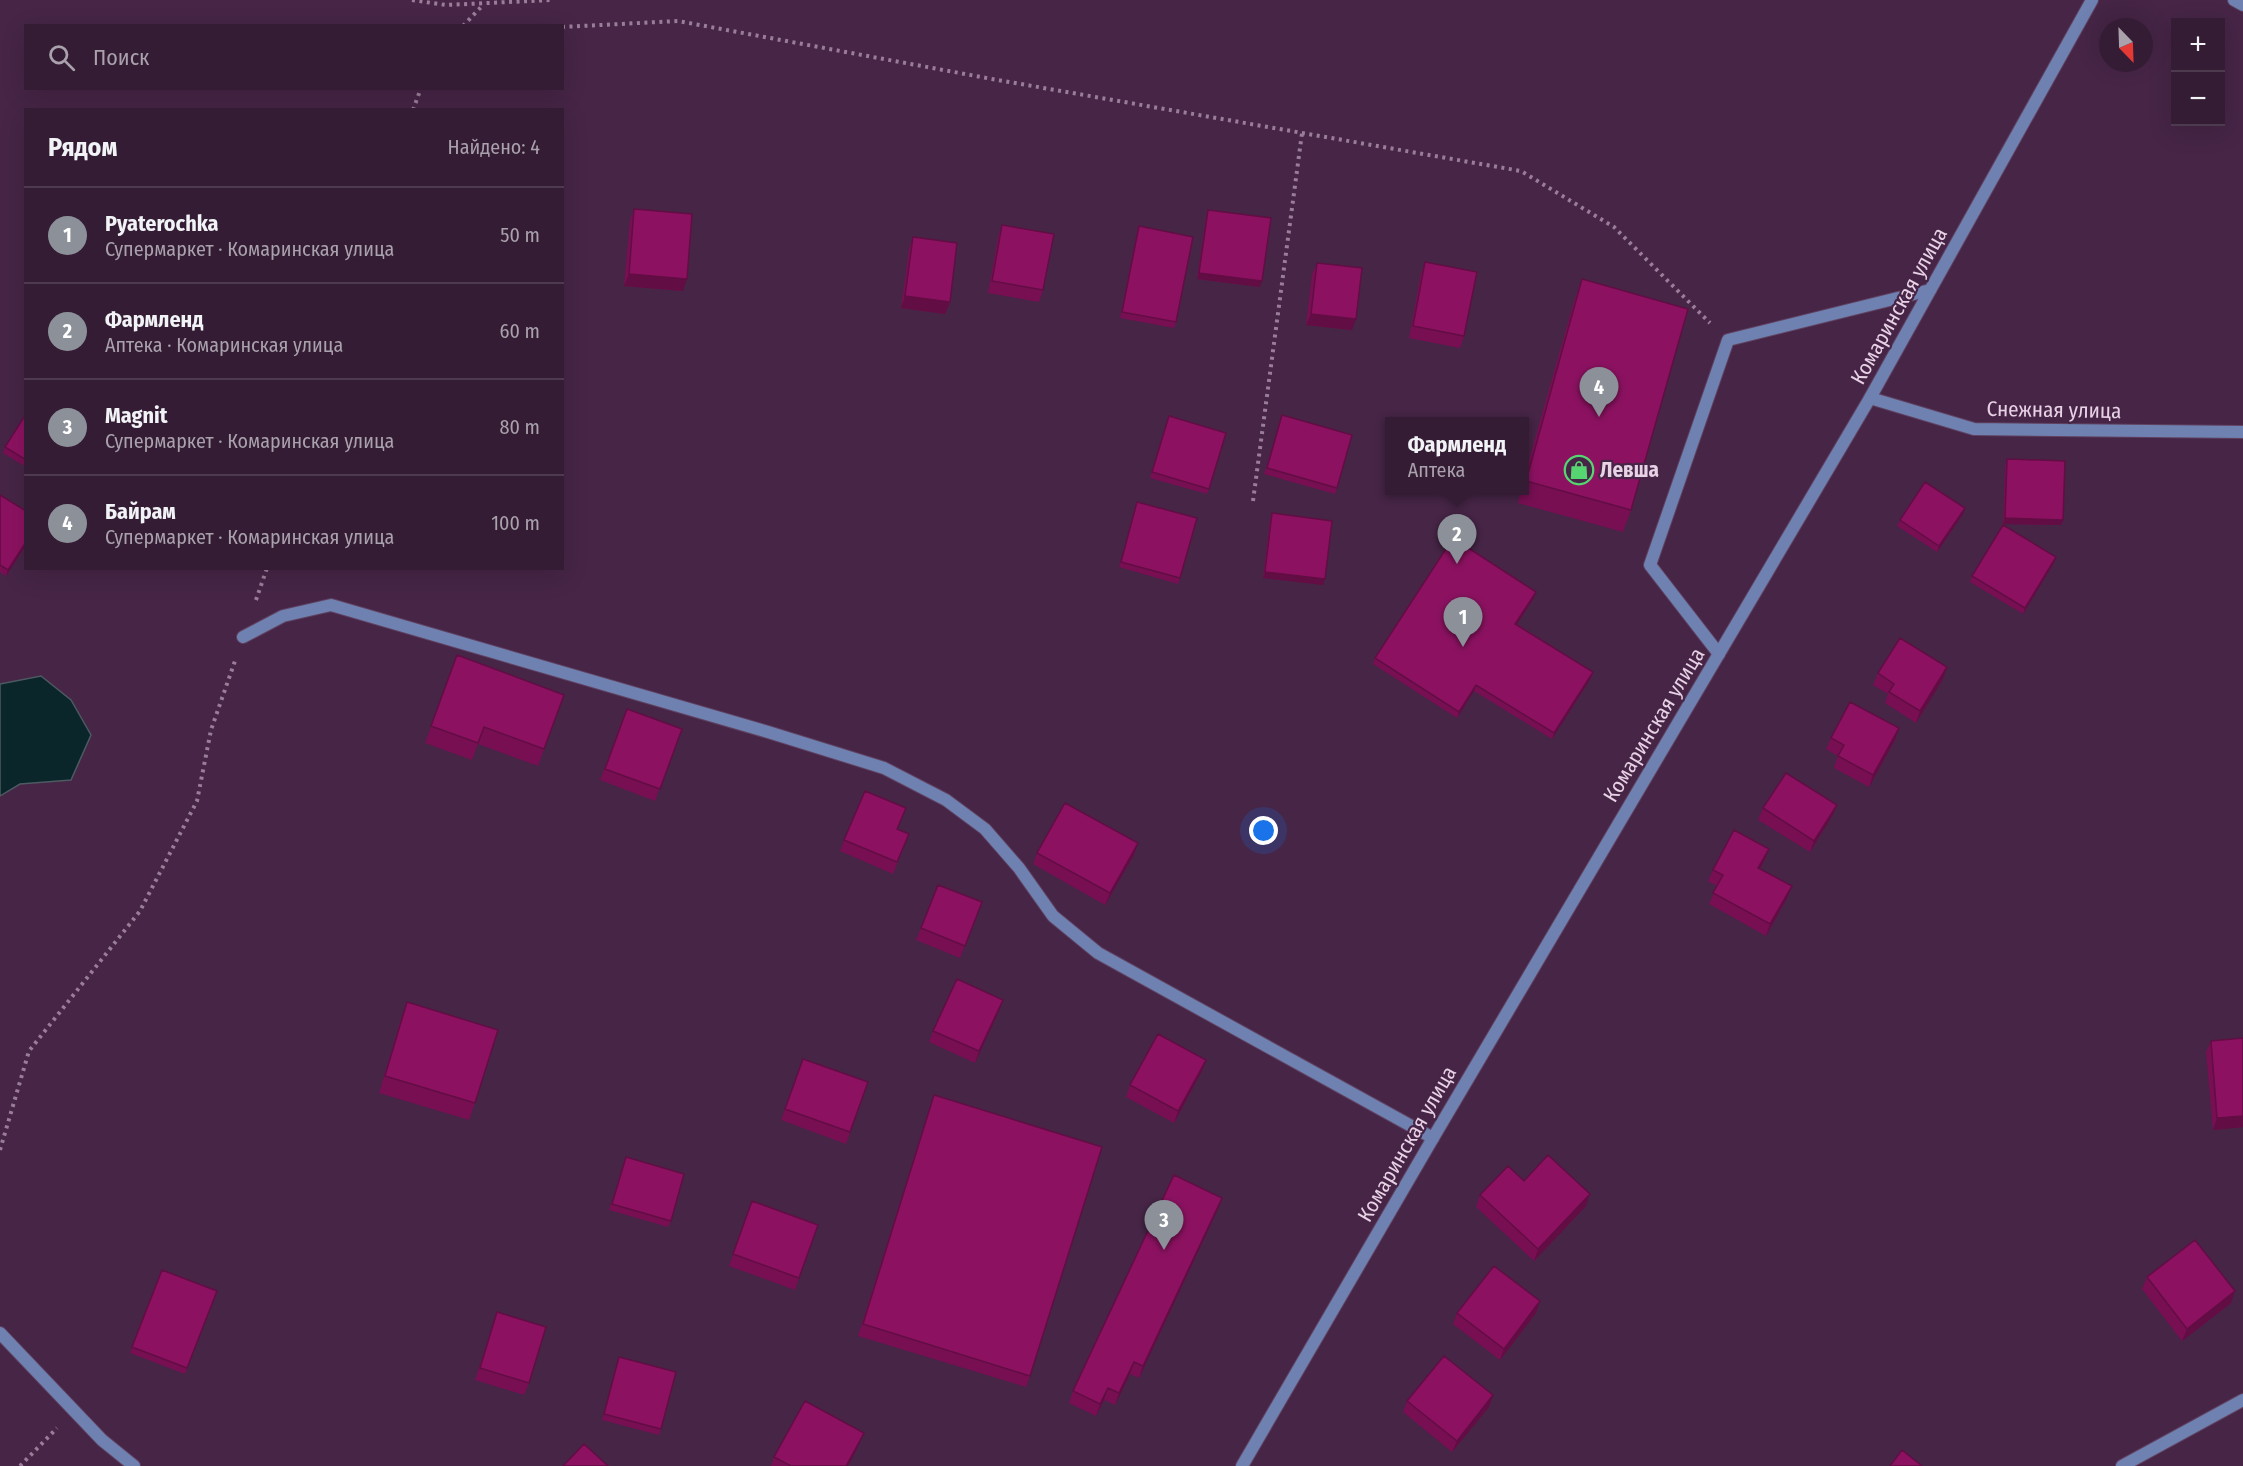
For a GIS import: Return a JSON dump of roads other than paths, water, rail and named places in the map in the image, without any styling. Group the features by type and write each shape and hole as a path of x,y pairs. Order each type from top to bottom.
{"street":[{"name":"Комаринская улица","path":"1242,1466 1432,1138 1870,398 2092,0"},
{"path":"2234,0 2243,5"},
{"path":"1719,654 1650,565 1728,340 1930,290"},
{"name":"Снежная улица","path":"1870,398 1974,429 2243,432"},
{"path":"243,637 283,616 332,606 768,732 884,768 946,800 985,829 1019,868 1053,916 1098,953 1432,1138"},
{"path":"0,1333 102,1440 134,1466"},
{"path":"2122,1466 2243,1400"}],"place":[{"name":"Байрам","path":"1599,417"},
{"name":"Левша","path":"1579,470"},
{"name":"Фармленд","path":"1457,564"},
{"name":"Pyaterochka","path":"1463,647"},
{"name":"Magnit","path":"1164,1250"}]}
